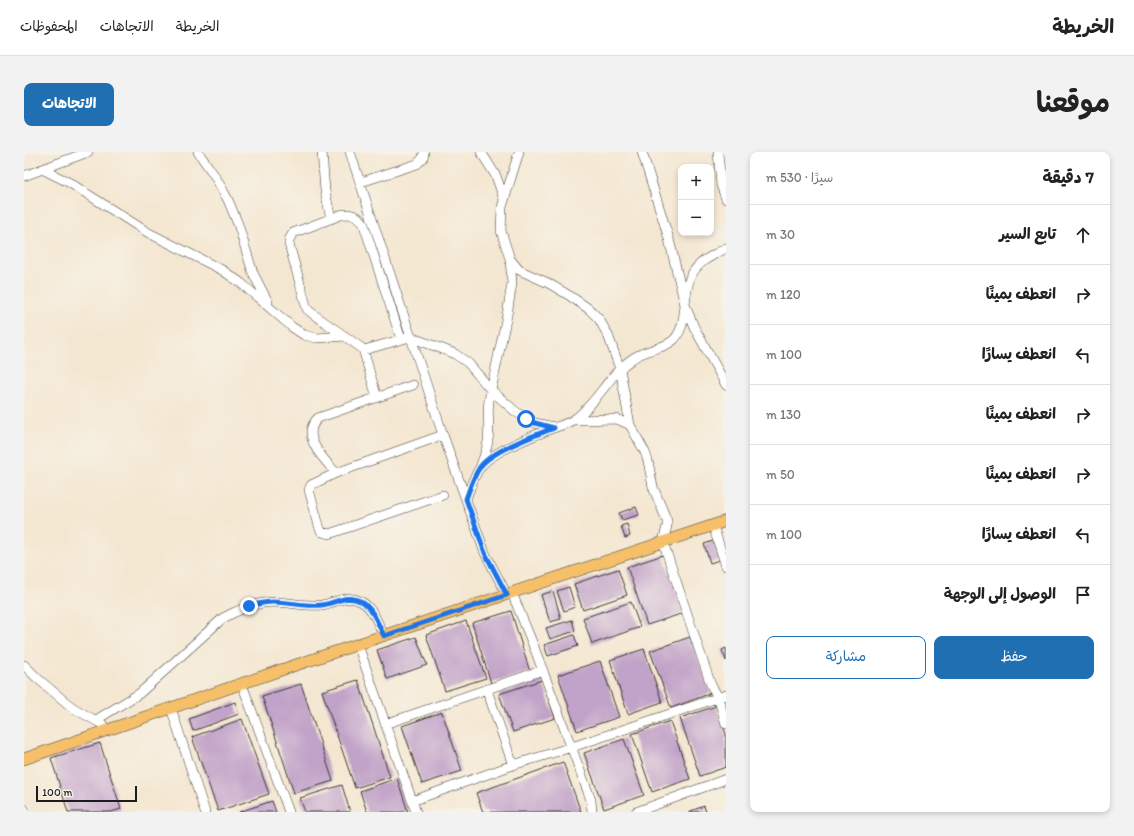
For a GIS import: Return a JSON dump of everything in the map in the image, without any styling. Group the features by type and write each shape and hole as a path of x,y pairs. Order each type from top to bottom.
{"main road":[{"path":"24,759 358,644 726,521"}],"street":[{"path":"24,176 88,152"},
{"path":"198,152 216,178 228,200 238,224 253,273 272,309"},
{"path":"322,152 325,190 331,219"},
{"path":"350,152 361,182 410,337 485,553 510,594 543,670 591,800 592,812"},
{"path":"361,182 417,164 423,158 424,152"},
{"path":"481,152 496,176 504,199"},
{"path":"466,499 488,442 489,433 487,412 508,316 512,283 510,259 501,231 501,219 504,199 520,152"},
{"path":"642,152 668,233 685,305 694,328 726,385"},
{"path":"718,152 722,185 726,200"},
{"path":"42,169 70,183 146,232 222,270 241,282 292,327 304,335 317,338 344,336"},
{"path":"377,398 364,350 307,309 289,244 289,240 294,233 343,214 352,214 359,217 363,222 401,340"},
{"path":"480,466 496,454 532,436 574,420 584,412 620,369 631,359 672,342 678,335 682,324 689,282 696,268 726,248"},
{"path":"510,259 519,270 548,283 589,309 599,319 608,335 620,369 630,425 645,452 653,487 666,516 667,526 663,542 711,685 722,696 726,724"},
{"path":"364,350 410,337 450,352 468,363 491,390 526,419 554,428"},
{"path":"336,473 316,448 311,437 311,426 318,418 413,385"},
{"path":"574,420 617,419 630,425"},
{"path":"443,435 336,473 311,485 309,490 320,529 325,534 343,530 443,495"},
{"path":"713,526 726,566"},
{"path":"96,720 140,693 223,618 249,606 273,602 298,605 323,604 344,598 351,598 365,603 372,611 384,636"},
{"path":"358,644 416,812"},
{"path":"24,665 75,710 96,720 107,730"},
{"path":"385,724 543,670"},
{"path":"242,684 289,812"},
{"path":"487,690 513,765"},
{"path":"412,801 513,765 572,747 722,696"},
{"path":"171,708 205,812"},
{"path":"636,812 726,779"}],"building":[{"path":"636,507 639,515 622,520 619,513"},
{"path":"627,524 630,536 625,538 621,526"},
{"path":"716,540 722,559 710,563 704,544"},
{"path":"663,555 684,613 647,625 627,567"},
{"path":"618,569 627,595 583,610 574,584"},
{"path":"569,587 575,607 564,611 557,591"},
{"path":"553,591 561,619 550,622 541,595"},
{"path":"631,602 640,627 592,644 583,618"},
{"path":"511,611 530,672 491,683 472,623"},
{"path":"572,620 575,631 550,639 546,628"},
{"path":"466,621 486,678 445,691 426,635"},
{"path":"574,635 578,646 548,656 544,645"},
{"path":"416,637 427,665 387,679 377,650"},
{"path":"690,637 711,693 671,708 650,651"},
{"path":"726,648 726,661 722,650"},
{"path":"644,649 662,702 628,714 610,660"},
{"path":"600,661 619,717 577,731 558,675"},
{"path":"358,680 390,777 355,788 322,691"},
{"path":"542,680 555,718 513,732 499,694"},
{"path":"301,684 333,781 294,793 262,696"},
{"path":"235,702 239,714 193,731 189,719"},
{"path":"716,706 726,734 726,767 700,776 680,718"},
{"path":"442,712 462,771 422,784 402,726"},
{"path":"242,719 269,794 218,811 192,737"},
{"path":"670,721 690,779 652,792 632,734"},
{"path":"624,739 644,795 604,809 584,753"},
{"path":"100,743 121,809 111,812 68,812 51,758"},
{"path":"563,762 581,812 483,812 476,793"},
{"path":"397,778 408,812 367,812 360,791"},
{"path":"342,785 350,812 305,812 300,798"},
{"path":"272,801 276,812 239,812"},
{"path":"704,806 706,812 688,812"}],"route":[{"path":"249,606 273,602 312,605 334,602 344,598 351,598 365,603 372,611 384,636 507,595 485,553 466,499 480,466 496,454 532,436 554,428 526,419"}]}
